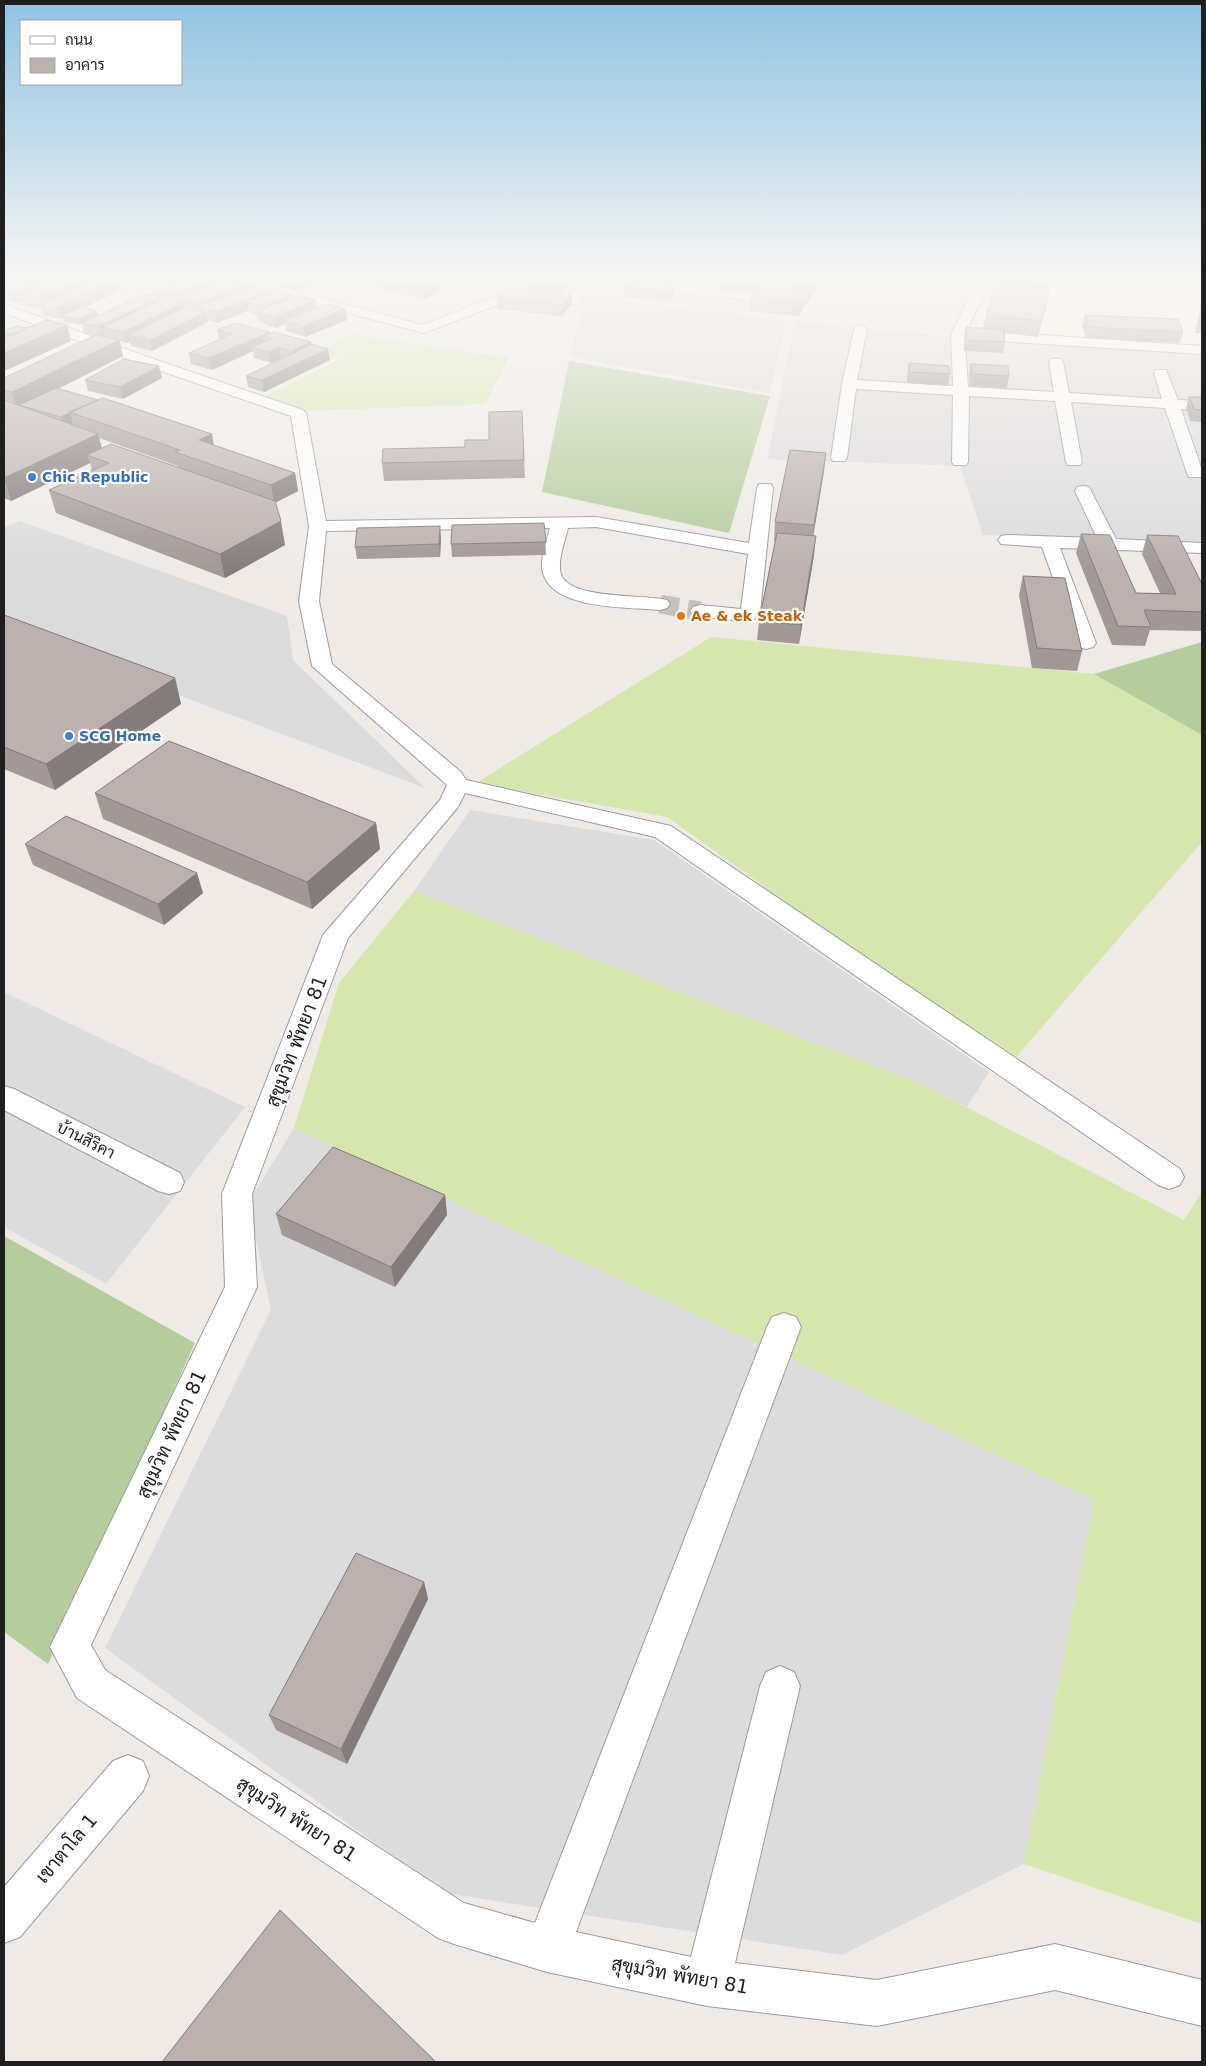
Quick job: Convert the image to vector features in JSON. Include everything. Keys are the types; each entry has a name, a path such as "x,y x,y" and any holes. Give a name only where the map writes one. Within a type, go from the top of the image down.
{"street":[{"path":"186,379 298,413 318,526 309,600 322,666 453,777 458,786 663,831 1169,1177"},
{"path":"839,458 850,379"},
{"path":"960,379 960,462"},
{"path":"1060,379 1074,462"},
{"path":"1163,379 1195,473"},
{"path":"849,384 1064,399 1202,406"},
{"path":"700,611 739,616 747,615 750,612 765,488"},
{"path":"1083,491 1109,544"},
{"path":"560,522 551,565 552,574 560,587 578,596 660,604"},
{"path":"318,526 596,522 758,550"},
{"path":"1007,540 1202,548"},
{"path":"1049,542 1086,643"},
{"name":"สุขุมวิท พัทยา 81","path":"458,786 450,802 336,935 237,1194 241,1287 70,1647 91,1684 454,1922 547,1949 707,1983 877,2003 1055,1967 1202,2003"},
{"name":"บ้านสิริคา","path":"4,1097 169,1182"},
{"path":"547,1949 784,1327"},
{"path":"707,1983 780,1686"},
{"name":"เขาตาโล 1","path":"4,1921 128,1776"}],"shaded area":[{"path":"695,379 773,379 770,393"},
{"path":"783,379 1202,379 1202,543 983,535 960,466 767,459"},
{"path":"19,521 287,616 293,660 425,788 4,629 4,528"},
{"path":"470,810 654,840 989,1072 967,1107 918,1082 414,891"},
{"path":"4,992 245,1107 106,1284 4,1227"},
{"path":"294,1128 1094,1500 1024,1864 842,1955 444,1893 105,1648 271,1310 248,1203"}],"green space":[{"path":"299,379 498,379 486,404 304,411 261,398"},
{"path":"565,379 675,379 770,396 729,533 542,492"},
{"path":"711,637 1094,674 1202,735 1202,842 1011,1063 667,817 476,783"},
{"path":"1202,642 1202,735 1094,674"},
{"path":"414,891 918,1082 1184,1220 1202,1192 1202,1924 1024,1864 1094,1500 294,1128 339,983"},
{"path":"4,1236 195,1343 48,1664 4,1632"}],"building":[{"path":"4,379 38,379 12,392 4,390"},
{"path":"86,379 134,379 120,387"},
{"path":"56,388 98,400 61,417 19,405"},
{"path":"1189,397 1202,397 1202,410 1194,409"},
{"path":"103,398 212,434 199,440 295,473 271,485 175,452 180,450 69,412"},
{"path":"4,400 98,434 4,478"},
{"path":"522,411 524,460 382,463 383,449 465,447 465,440 489,440 489,412"},
{"path":"111,444 275,501 281,521 220,554 49,490 109,463 87,455"},
{"path":"790,450 826,453 814,525 775,522"},
{"path":"544,523 546,542 451,544 452,525"},
{"path":"440,526 439,544 355,547 357,528"},
{"path":"777,533 816,536 801,625 759,621"},
{"path":"1081,534 1110,535 1136,593 1176,594 1147,535 1178,536 1202,584 1202,612 1144,610 1151,627 1118,626"},
{"path":"1023,576 1065,578 1082,651 1037,648"},
{"name":"SCG Home","path":"4,615 175,678 46,764 4,747"},
{"path":"169,741 376,823 307,882 95,793"},
{"path":"66,816 197,873 158,904 25,844"},
{"path":"333,1147 445,1195 391,1267 276,1214"},
{"path":"356,1553 424,1582 341,1749 269,1715"},
{"path":"280,1910 436,2062 162,2062"}],"tunnel":[{"path":"660,604 700,611"}],"place":[{"name":"Chic Republic","path":"32,477"},
{"name":"Ae & ek Steak","path":"681,616"},
{"name":"SCG Home","path":"69,736"}]}
